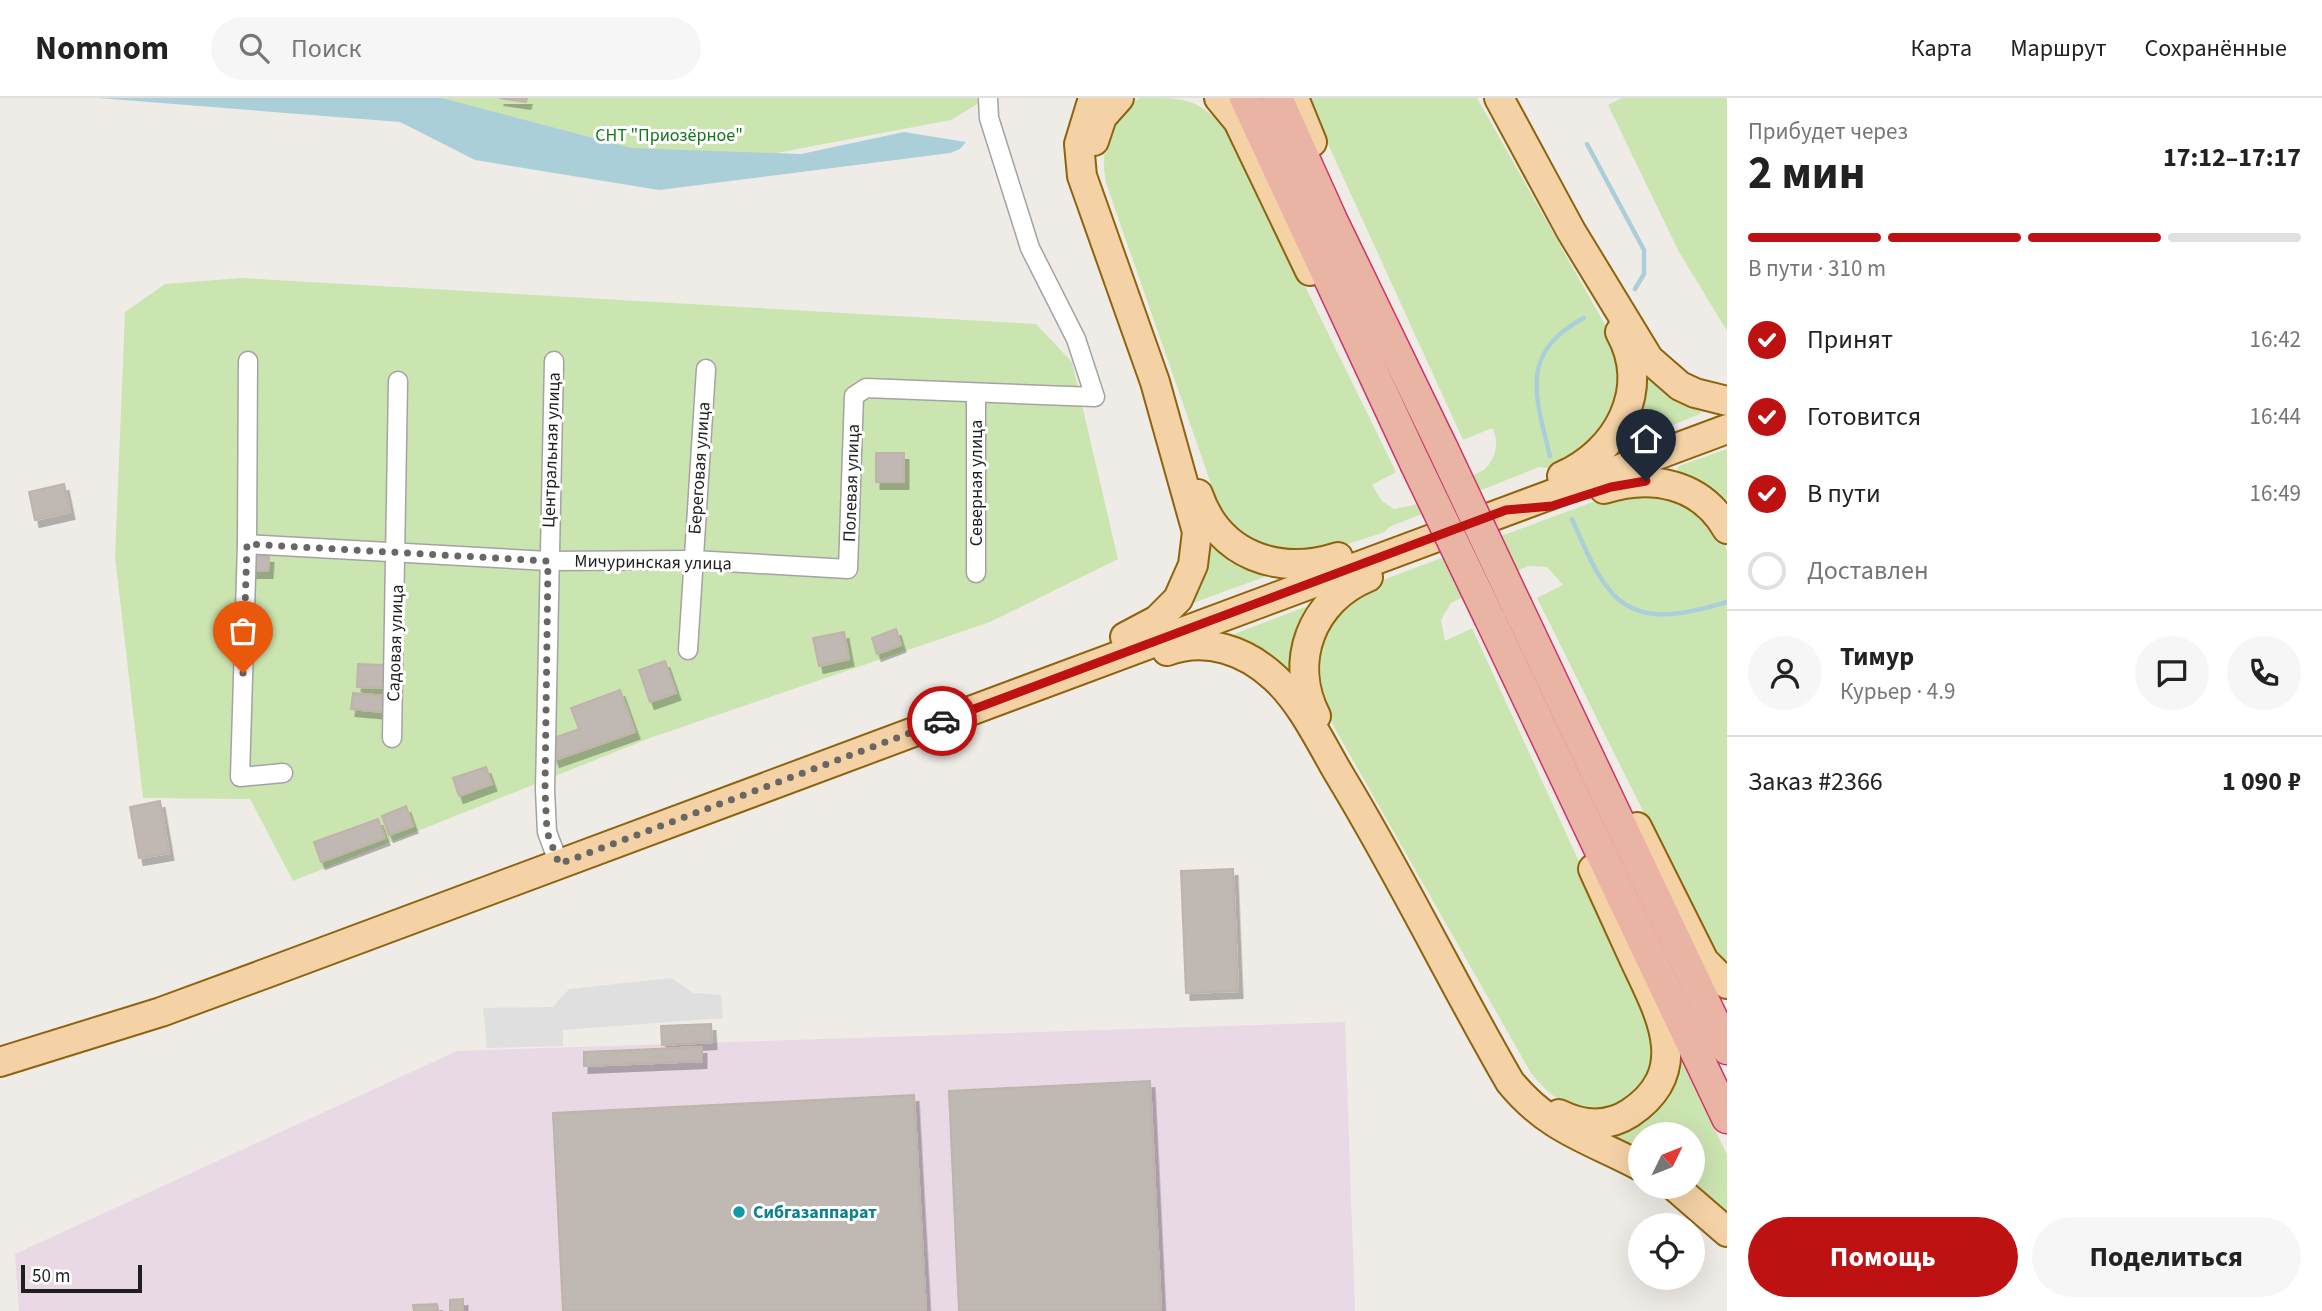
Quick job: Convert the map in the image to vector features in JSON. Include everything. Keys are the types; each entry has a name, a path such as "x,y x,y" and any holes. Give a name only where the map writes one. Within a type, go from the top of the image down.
{"highway":[{"path":"1245,98 1415,463 1727,1118"},
{"path":"1277,98 1332,220 1727,1048"}],"main road":[{"path":"702,811 782,765 1138,632 1169,609 1189,579 1197,532 1155,382 1080,166 1081,130 1093,98"},
{"path":"1119,98 1097,129 1091,165 1130,306"},
{"path":"1219,98 1238,121 1351,358 1397,424"},
{"path":"1294,98 1402,337 1425,412"},
{"path":"1490,98 1524,146"},
{"path":"1499,98 1571,231 1640,347 1657,368 1695,393 1727,401"},
{"path":"1506,510 1542,484 1580,468 1602,450 1623,419 1632,393 1628,348 1571,231"},
{"path":"1155,382 1205,510 1228,539 1250,555 1275,564 1303,566 1375,544 1429,539"},
{"path":"0,1062 161,1012 1727,429"},
{"path":"1506,510 1552,506 1611,487 1646,481 1680,487 1696,494 1713,509 1727,529"},
{"path":"1368,822 1308,697 1303,674 1305,649 1315,621 1332,598 1355,582 1386,569 1429,539"},
{"path":"702,811 799,788 1166,652 1202,644 1245,657 1286,689 1368,822 1510,1082 1529,1104 1569,1133 1628,1160"},
{"path":"1536,646 1581,714 1704,961 1727,984"},
{"path":"1432,937 1459,975 1516,1073 1535,1097 1555,1112 1578,1122 1604,1124 1633,1110 1653,1092 1666,1059 1663,1020 1532,739 1509,659"},
{"path":"1689,1199 1727,1231"}],"street":[{"path":"975,393 1095,397 1076,339 1030,248 989,118 988,98"},
{"path":"248,361 247,544 240,777 283,773"},
{"name":"Центральная улица","path":"554,361 548,561 547,832 559,864"},
{"name":"Береговая улица","path":"688,650 706,369"},
{"name":"Садовая улица","path":"392,738 398,381"},
{"name":"Полевая улица","path":"848,569 854,396 866,388 975,393"},
{"name":"Северная улица","path":"975,393 976,573"},
{"name":"Мичуринская улица","path":"247,544 548,561 693,560 848,569"}],"shaded area":[{"path":"672,978 693,993 721,995 723,1018 563,1030 563,1046 487,1048 483,1008 553,1007 569,989"},
{"path":"1345,1022 1355,1311 19,1311 15,1254 457,1051"}],"green space":[{"name":"СНТ \"Приозёрное\"","path":"338,98 987,98 951,120 670,173"},
{"path":"1140,98 1170,98 1190,102 1207,111 1228,129 1396,472 1372,485 1382,501 1394,509 1414,505 1484,470 1494,456 1496,439 1492,428 1463,440 1307,98 1477,98 1608,330 1616,366 1616,383 1609,413 1601,428 1574,455 1558,465 1539,467 1389,527 1385,532 1317,554 1266,547 1234,525 1217,501 1106,183 1104,158 1108,134 1120,114"},
{"path":"1622,98 1727,98 1727,331 1679,252 1608,105"},
{"path":"241,278 1036,324 1072,362 1118,559 990,622 650,738 293,881 250,799 143,798 115,557 125,312 165,284"},
{"path":"1649,376 1702,413 1628,444 1642,407 1646,377"},
{"path":"1727,449 1727,509 1677,470 1679,466"},
{"path":"1617,493 1680,497 1722,536 1727,551 1727,968 1708,942 1537,598 1563,585 1547,567 1528,566 1451,603 1441,620 1445,641 1472,628 1652,1021 1653,1059 1644,1079 1633,1092 1615,1103 1588,1109 1576,1107 1552,1095 1531,1073 1334,727 1320,693 1317,659 1330,616 1369,585"},
{"path":"1209,537 1270,575 1193,603 1208,565"},
{"path":"1305,607 1308,610 1291,673 1267,656 1229,636"},
{"path":"1677,1058 1682,1061 1727,1155 1727,1214 1705,1196 1705,1122 1628,1122 1628,1145 1614,1139"}],"water":[{"path":"98,98 442,98 631,148 801,154 904,132 966,142 960,149 950,153 659,190 475,160 400,122"}],"building":[{"path":"499,98 527,98 526,102"},
{"path":"876,453 904,453 904,482 876,482"},
{"path":"64,484 70,512 35,520 29,492"},
{"path":"250,555 269,556 268,571 249,571"},
{"path":"896,629 901,645 877,654 872,638"},
{"path":"844,632 849,659 819,666 813,638"},
{"path":"665,661 676,693 650,702 639,670"},
{"path":"358,664 385,665 384,688 357,687"},
{"path":"620,690 635,732 555,760 548,740 579,729 571,708"},
{"path":"353,693 384,696 383,712 351,709"},
{"path":"486,767 492,784 459,796 453,778"},
{"path":"160,801 169,853 139,858 130,807"},
{"path":"406,806 413,826 389,835 382,816"},
{"path":"378,819 385,838 321,862 314,842"},
{"path":"1233,869 1238,991 1186,993 1181,871"},
{"path":"711,1024 712,1042 662,1045 661,1026"},
{"path":"702,1047 702,1061 584,1066 584,1052"},
{"path":"1150,1081 1161,1311 959,1311 949,1091"},
{"name":"Сибгазаппарат","path":"914,1095 926,1311 563,1311 553,1113"},
{"path":"463,1299 463,1311 450,1311 450,1300"},
{"path":"437,1304 438,1311 414,1311 413,1305"}],"waterway":[{"path":"1587,144 1644,250 1644,274 1635,289"},
{"path":"1550,456 1540,413 1537,377 1549,345 1563,331 1584,318"},
{"path":"1572,519 1598,573 1611,592 1626,605 1644,612 1666,614 1693,611 1727,602"}],"way so far":[{"path":"243,673 247,544 548,561 545,790 547,832 559,864 942,721"}],"place":[{"name":"Сибгазаппарат","path":"739,1212"}],"route":[{"path":"942,721 1506,510 1552,506 1611,487 1646,481"}]}
